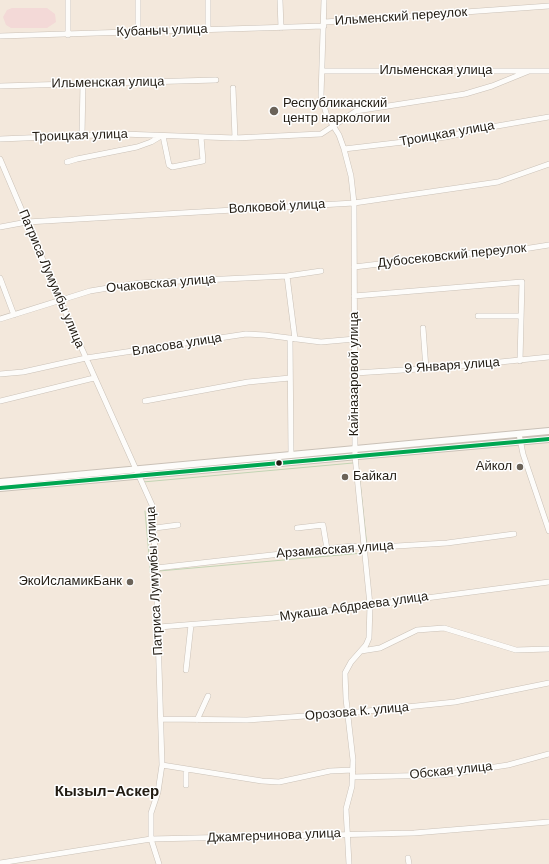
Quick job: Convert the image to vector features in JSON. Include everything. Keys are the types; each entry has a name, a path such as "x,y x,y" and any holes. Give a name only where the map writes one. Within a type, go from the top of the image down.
{"main road":[{"path":"241,463 291,455 355,453 549,431"},
{"path":"0,482 549,438"},
{"path":"0,488 136,472"}],"street":[{"path":"68,0 68,35"},
{"path":"138,0 138,32"},
{"path":"208,0 208,30"},
{"path":"280,0 281,28"},
{"name":"Кайназаровой улица","path":"324,0 325,24 321,96 322,106 344,149 351,176 354,203 355,453 363,548 370,605 369,638 366,645 351,662 345,673 353,770 346,809 346,834 349,864"},
{"name":"Ильменский переулок","path":"325,24 549,6"},
{"name":"Кубаныч улица","path":"0,36 281,28 325,24"},
{"name":"Троицкая улица","path":"0,139 82,135 235,138 321,134 356,111 465,94 492,86 529,71"},
{"name":"Ильменская улица","path":"322,72 549,71"},
{"name":"Ильменская улица","path":"0,86 216,80"},
{"path":"82,135 83,83"},
{"path":"233,88 235,138"},
{"name":"Троицкая улица","path":"344,149 446,137 480,129 549,117"},
{"path":"162,136 169,165 172,167 203,162 201,138"},
{"name":"Троицкая улица","path":"67,162 137,147 162,136"},
{"name":"Патриса Лумумбы улица","path":"0,159 94,378 152,505 155,528 162,719 162,765 158,792 151,813 151,839 159,864"},
{"name":"Волковой улица","path":"0,227 27,222 354,203 498,182 549,164"},
{"name":"Дубосековский переулок","path":"354,267 472,253 511,251 549,245"},
{"name":"Очаковская улица","path":"0,319 90,290 140,283 287,276 321,271"},
{"path":"287,276 292,338 290,378 291,455"},
{"path":"0,278 14,314"},
{"path":"354,296 522,282 520,361"},
{"path":"478,316 521,316"},
{"path":"424,328 426,368"},
{"name":"Власова улица","path":"0,374 23,372 86,358 246,334 321,342 354,339"},
{"name":"9 Января улица","path":"355,373 520,361 549,357"},
{"path":"0,401 94,378"},
{"path":"145,401 248,382 290,378"},
{"path":"519,434 549,531"},
{"path":"297,528 323,524 327,549"},
{"path":"155,528 178,525"},
{"name":"Арзамасская улица","path":"156,568 352,546 363,548 447,543 514,534"},
{"name":"Мукаша Абдраева улица","path":"158,627 273,618 549,582"},
{"path":"186,670 191,625"},
{"path":"361,651 380,648 417,630 444,628 516,650 549,648"},
{"name":"Орозова К. улица","path":"162,719 247,720 348,713 455,702 549,683"},
{"path":"196,720 208,696"},
{"name":"Обская улица","path":"352,778 442,775 508,765 549,754"},
{"path":"162,765 274,782 330,771 353,770"},
{"path":"186,769 186,785"},
{"name":"Джамгерчинова улица","path":"0,863 151,839 414,832 549,822"},
{"path":"408,858 409,864"}],"shaded area":[{"path":"12,8 47,8 55,14 56,22 47,28 11,28 6,25 3,17 7,10"}],"waterway":[{"path":"143,482 353,463"},
{"path":"358,463 367,546"},
{"path":"145,511 149,555"},
{"path":"159,571 363,553"},
{"path":"150,563 150,572 154,571"}],"transit line":[{"path":"0,488 549,439"}],"place":[{"name":"Республиканский центр наркологии","path":"274,111"},
{"name":"Айкол","path":"520,467"},
{"name":"Байкал","path":"345,477"},
{"name":"ЭкоИсламикБанк","path":"130,582"}],"district":[{"name":"Кызыл-Аскер","path":"107,792"}]}
